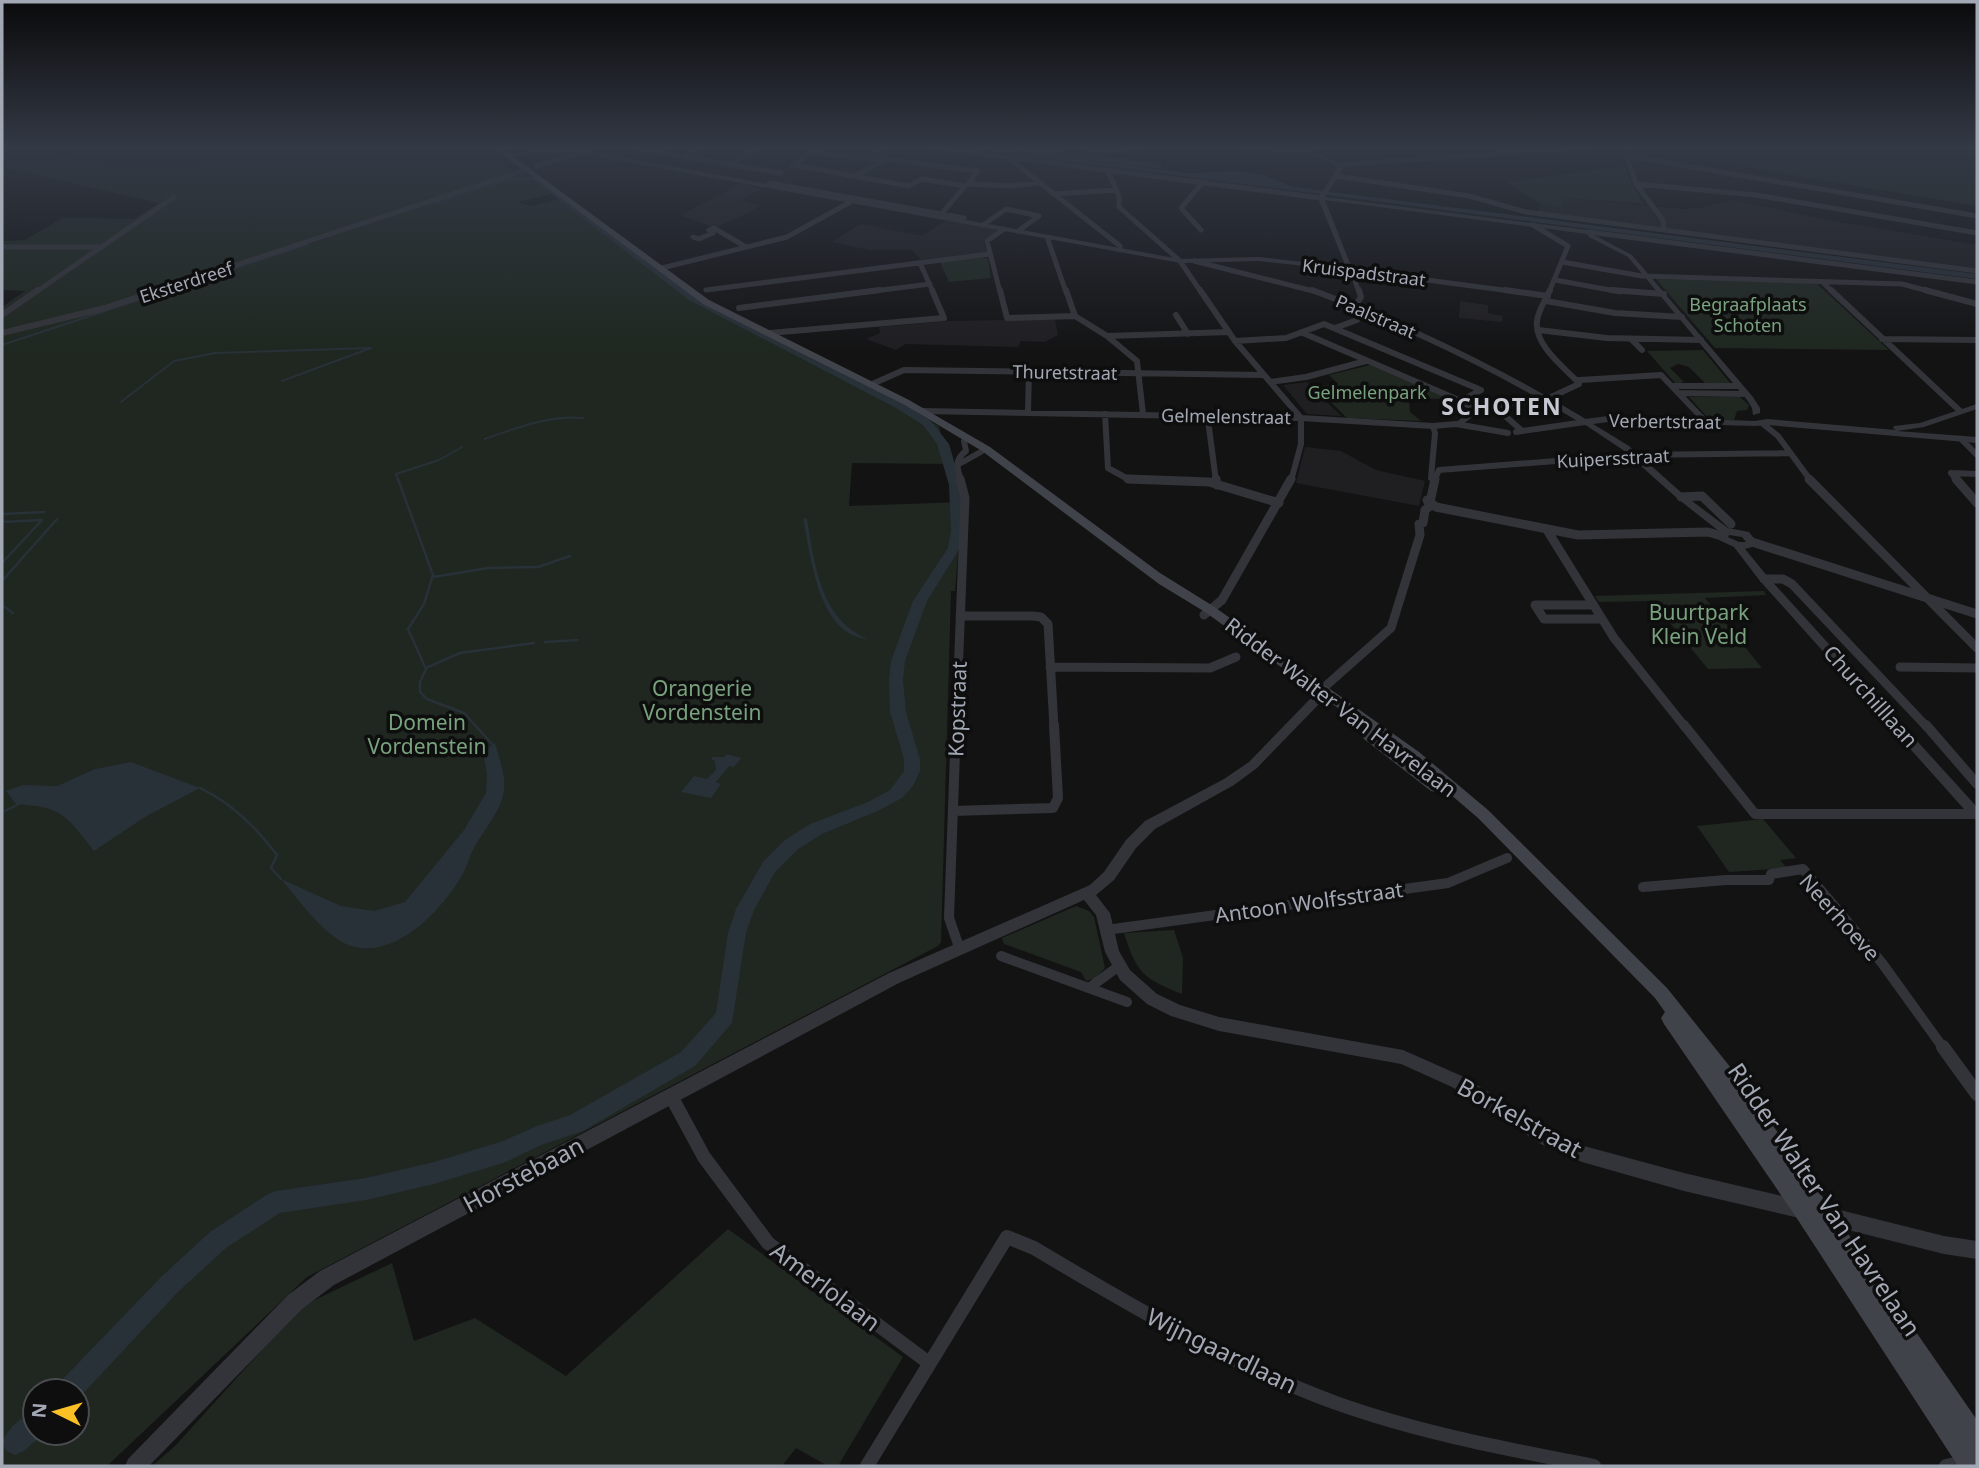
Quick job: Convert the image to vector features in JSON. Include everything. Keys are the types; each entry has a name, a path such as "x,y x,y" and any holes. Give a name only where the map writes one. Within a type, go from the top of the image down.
{"main road":[{"path":"594,216 706,302 934,419"},
{"name":"Ridder Walter Van Havrelaan","path":"934,419 975,449"},
{"name":"Ridder Walter Van Havrelaan","path":"934,419 975,449 1048,495 1318,696 1574,904 1661,993 1700,1040 1813,1212 1970,1464"},
{"name":"Ridder Walter Van Havrelaan","path":"1813,1212 1977,1440"}],"street":[{"path":"2,315 147,216"},
{"name":"Eksterdreef","path":"2,333 104,308 385,216"},
{"path":"662,268 788,237 826,216"},
{"path":"940,216 1181,261"},
{"path":"983,225 997,216"},
{"path":"1018,231 1039,216 1037,216"},
{"path":"1080,216 1119,246 1120,250"},
{"path":"1128,216 1181,261 1228,332 1301,418 1299,422 1302,436 1290,483 1222,600 1206,612"},
{"path":"1188,216 1201,230"},
{"path":"1331,216 1361,297 1355,306"},
{"path":"1471,216 1977,282"},
{"path":"1552,216 1977,271"},
{"path":"1660,216 1664,230"},
{"path":"1877,216 1977,233"},
{"path":"1533,225 1568,246 1536,321 1548,351 1576,380 1661,375 1706,422"},
{"path":"1003,229 987,241 1007,317 1075,316 1107,336 1137,361 1143,414"},
{"path":"693,237 699,239 715,232 746,247"},
{"path":"1589,232 1591,236 1626,253 1648,276 1745,394 1756,408 1756,413 1764,416 1765,423 1811,481 1977,648"},
{"path":"1050,238 1048,240 1075,316"},
{"path":"2,247 100,247"},
{"path":"706,290 989,254"},
{"name":"Kruispadstraat","path":"1181,261 1259,259 1547,298 1615,313 1682,317"},
{"name":"Paalstraat","path":"1194,261 1311,290 1355,306 1549,398"},
{"path":"1562,262 1648,276 1902,284 1977,304"},
{"path":"769,333 944,318 920,263"},
{"path":"1895,272 1902,284"},
{"path":"1555,280 1620,292 1664,294"},
{"path":"1822,282 1960,411"},
{"path":"739,308 930,284"},
{"path":"1176,315 1188,334"},
{"path":"1235,341 1286,338 1357,320"},
{"path":"1333,328 1481,390 1461,401"},
{"path":"1538,330 1631,339 1700,340"},
{"path":"1107,336 1228,332"},
{"path":"1307,334 1471,407 1480,407"},
{"path":"1631,339 1642,349"},
{"path":"1882,339 1977,340"},
{"path":"1270,382 1316,375 1366,361"},
{"name":"Thuretstraat","path":"870,384 904,370 1264,375"},
{"path":"1028,411 1029,371"},
{"path":"1515,432 1492,407 1549,398 1579,384 1580,380"},
{"path":"1672,386 1738,386"},
{"path":"1679,393 1745,394"},
{"path":"1549,398 1633,455 1681,497 1726,530 1737,545 1749,545 1752,542"},
{"name":"Verbertstraat","path":"1869,430 1922,425 1977,406"},
{"path":"1456,424 1468,418 1471,407"},
{"path":"934,419 943,410"},
{"name":"Gelmelenstraat","path":"922,411 1301,418 1433,426 1456,424 1515,432 1584,422"},
{"name":"Verbertstraat","path":"1746,421 1741,417 1742,414 1756,413"},
{"path":"1105,414 1108,468 1128,479 1209,482 1279,503"},
{"path":"1210,418 1208,420 1217,485"},
{"name":"Verbertstraat","path":"1584,422 1620,419 1746,421 1977,440"},
{"path":"1433,426 1434,469 1430,502 1436,507 1578,535 1726,530 1745,534 1752,542 1977,614"},
{"path":"1902,428 1915,436"},
{"path":"1961,439 1977,456"},
{"path":"959,470 965,458 975,449"},
{"name":"Kopstraat","path":"959,947 949,918 965,498 957,460 975,449"},
{"name":"Kuipersstraat","path":"1434,469 1633,455 1790,453"},
{"path":"1318,696 1391,628 1420,535 1426,525 1423,523 1425,510 1430,506 1427,500 1434,469"},
{"path":"1977,474 1951,473 1977,503"},
{"path":"1547,530 1600,619 1639,672 1755,814 1977,815"},
{"name":"Churchilllaan","path":"1737,545 1764,579 1977,815"},
{"name":"Churchilllaan","path":"1764,579 1783,579 1792,584 1901,697 1977,784"},
{"path":"1593,606 1535,605 1544,619 1600,619"},
{"path":"953,811 1047,810 1056,803 1048,624 1041,617 960,616"},
{"path":"1050,667 1210,668 1236,657"},
{"path":"1900,667 1977,668"},
{"name":"Horstebaan","path":"135,1466 295,1302 327,1278 883,984 959,947 1087,893 1108,876 1131,844 1150,825 1245,771 1318,696"},
{"name":"Antoon Wolfsstraat","path":"1106,930 1448,883 1511,853"},
{"name":"Neerhoeve","path":"1643,887 1714,880 1769,880 1771,874 1803,869 1882,964 1977,1094"},
{"name":"Borkelstraat","path":"1087,893 1103,913 1111,952 1119,966 1149,997 1187,1015 1219,1024 1403,1057 1458,1082 1547,1138 1582,1154 1684,1182 1944,1245 1977,1250"},
{"path":"1001,956 1127,1002"},
{"path":"1089,988 1119,966"},
{"name":"Amerlolaan","path":"671,1096 704,1157 768,1243 929,1363"},
{"name":"Wijngaardlaan","path":"929,1363 999,1247 1007,1237 1015,1238 1149,1317 1302,1390 1417,1428 1594,1466"},
{"path":"867,1466 929,1363"},
{"path":"1946,1466 1970,1464"}],"shaded area":[{"path":"681,216 742,216 715,228"},
{"path":"1486,216 1516,216 1977,274 1977,279"},
{"path":"1563,216 1806,216 1977,245 1977,271"},
{"path":"946,220 1000,229 983,241 987,252 921,260 912,250 870,250 832,242 860,224 922,236"},
{"path":"1460,301 1488,305 1488,313 1503,316 1502,322 1459,318"},
{"path":"1055,319 1058,335 1045,342 1021,341 1018,347 906,344 896,350 866,339 880,333 879,327 949,321"},
{"path":"1307,382 1342,416 1307,414 1283,385"},
{"path":"1305,447 1341,451 1376,470 1425,481 1419,506 1296,483"},
{"path":"803,518 807,519 817,572 830,604 839,618 852,630 868,639 851,634 838,624 828,609 814,572"},
{"path":"495,743 504,779 504,791 499,806 453,890 430,916 402,938 371,948 345,943 314,919 281,879 341,906 374,911 405,902 464,830 486,793 487,774 483,751"},
{"path":"727,754 741,758 734,767 729,766 716,782 721,784 711,798 681,792 694,776 707,779 716,770 715,761 711,759 713,757 724,757"},
{"path":"131,762 200,788 145,817 94,851 62,815 44,808 16,804 6,791 23,785 57,786 95,769"}],"green space":[{"name":"Domein Vordenstein","path":"2,216 134,219 139,216 381,216 296,244 298,248 393,216 584,216 693,297 939,426 948,464 852,463 849,506 962,502 955,591 951,591 941,942 938,946 307,1277 107,1466 2,1466 2,307 25,291 2,290 2,241 25,240 62,218"},
{"path":"982,257 988,259 991,278 949,282 940,262"},
{"name":"Begraafplaats Schoten","path":"1656,279 1816,283 1889,350 1715,348"},
{"path":"1703,350 1731,384 1706,384 1689,367 1678,364 1670,368 1684,382 1676,384 1647,351"},
{"name":"Gelmelenpark","path":"1370,365 1446,397 1409,401 1410,412 1421,421 1347,418 1315,386 1338,384 1329,375"},
{"path":"1689,397 1740,397 1749,405 1747,410 1737,411 1734,420 1710,420"},
{"name":"Buurtpark Klein Veld","path":"1764,591 1766,595 1705,598 1762,668 1708,669 1652,601 1599,602 1595,596"},
{"path":"1763,819 1796,858 1780,860 1787,868 1729,872 1697,826"},
{"path":"1076,906 1089,911 1094,917 1105,968 1096,978 1086,981 1081,972 1004,944 1002,938"},
{"path":"1174,930 1183,958 1182,994 1143,973 1133,958 1124,933"},
{"path":"728,1229 903,1357 838,1466 828,1466 796,1448 782,1466 152,1466 175,1446 302,1306 392,1263 414,1341 475,1318 566,1376"}],"waterway":[{"path":"82,1377 170,1284 218,1240 276,1202 366,1189 434,1173 506,1151 537,1136 575,1124 688,1059 725,1017 737,933 745,909 769,867 791,845 816,829 874,806 896,794 907,782 912,771 912,759 898,712 896,680 898,661 920,601 954,548 957,531 955,485 943,444 927,423 900,406 692,298 584,216"},
{"path":"2,345 308,244"},
{"path":"121,402 174,361 215,353 371,348 282,381"},
{"path":"485,439 546,420 583,418"},
{"path":"398,481 396,474 439,460 462,447"},
{"path":"398,479 433,575 424,604 408,629 426,669 420,682 420,692 427,699 464,713 492,744"},
{"path":"2,514 44,512"},
{"path":"2,581 57,519"},
{"path":"2,522 42,520 2,563"},
{"path":"433,577 488,568 538,567 570,556"},
{"path":"2,605 13,613"},
{"path":"545,642 578,640"},
{"path":"426,668 460,653 534,643"},
{"path":"200,788 233,808 261,835 277,855 271,868 281,879"},
{"path":"5,811 19,804"},
{"path":"15,1442 21,1437"}],"tunnel":[{"path":"1480,407 1489,407"}],"district":[{"name":"SCHOTEN","path":"1502,406"}],"park label":[{"name":"Orangerie Vordenstein","path":"702,700"}]}
